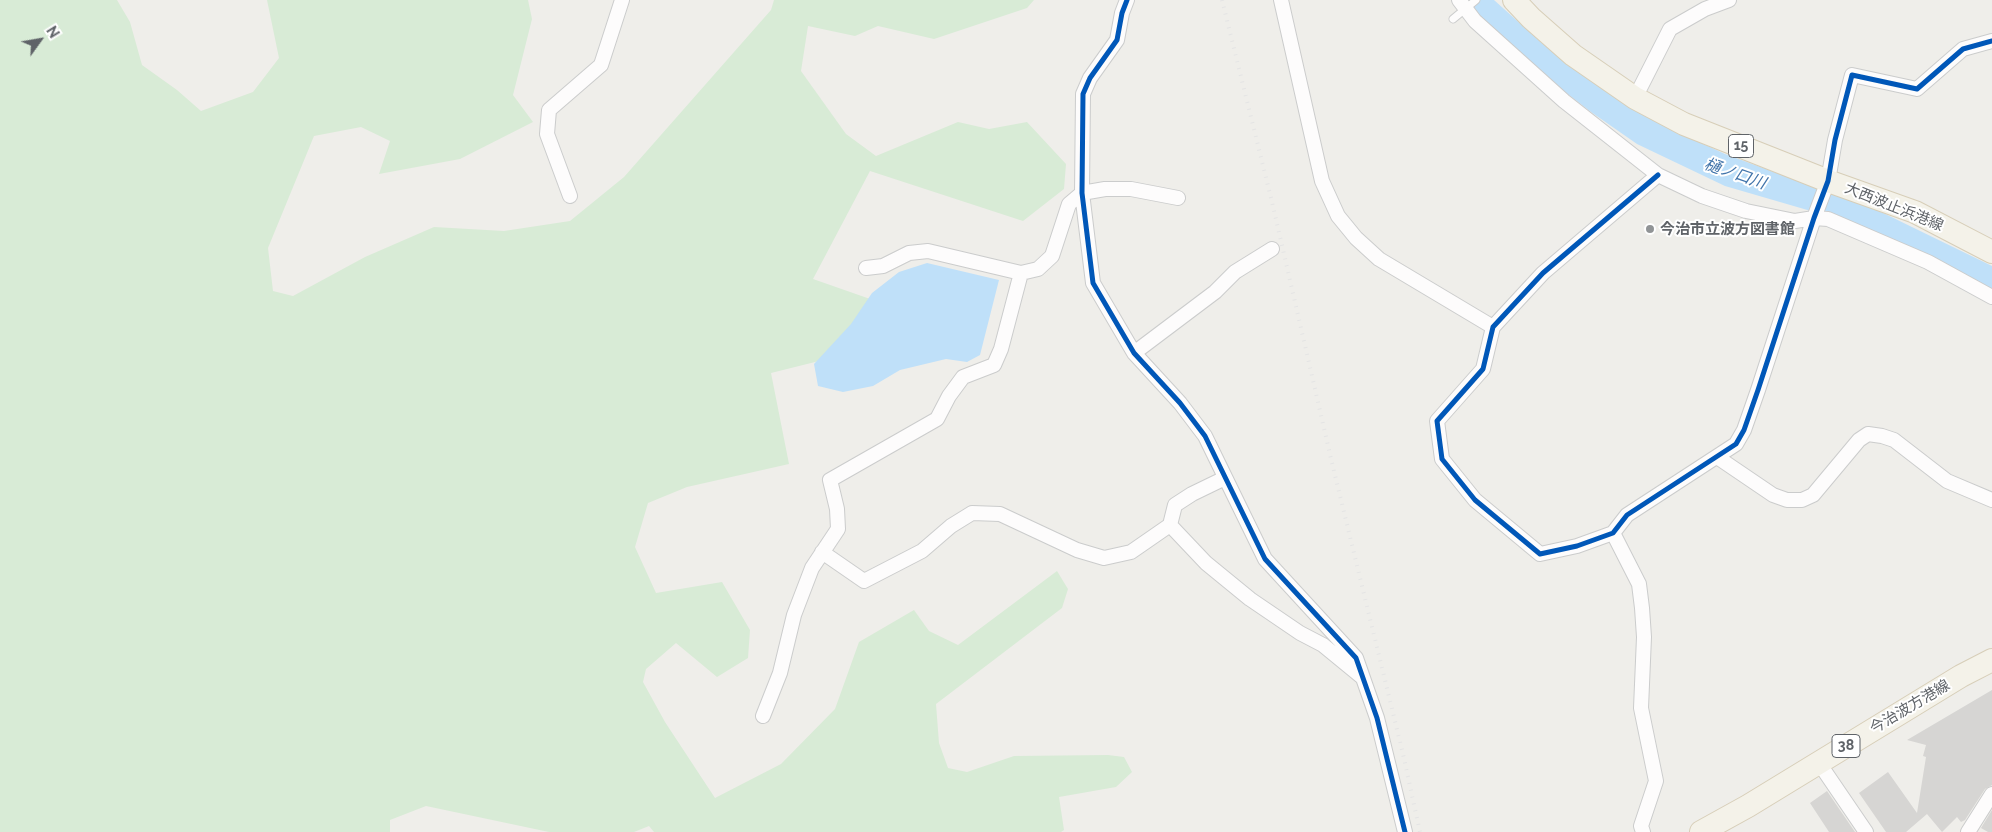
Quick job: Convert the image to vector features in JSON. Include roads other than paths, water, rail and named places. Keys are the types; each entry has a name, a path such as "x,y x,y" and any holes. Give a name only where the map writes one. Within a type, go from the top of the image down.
{"main road":[{"name":"大西波止浜港線","path":"1514,0 1573,55 1635,98 1684,124 1827,185 1915,212 1992,252"},
{"name":"今治波方港線","path":"1701,832 1819,763 1961,676 1992,660"}],"street":[{"path":"570,196 547,134 549,110 601,65 622,0"},
{"path":"1127,0 1122,13 1117,40 1090,78 1083,94 1082,193 1093,283 1134,353 1180,402 1200,430 1265,559 1356,658 1377,718 1405,832"},
{"path":"1281,0 1322,181 1338,216 1356,238 1379,259 1493,327"},
{"path":"1635,98 1670,29 1705,4 1729,0"},
{"path":"1468,3 1475,21 1564,101 1658,175 1702,196 1746,212 1795,221 1815,216 1828,219 1928,262 1992,297"},
{"path":"1658,175 1543,273 1493,327 1483,369 1437,421 1442,458 1475,500 1540,554 1577,546 1613,533 1627,515 1736,444 1744,430 1827,185 1835,140 1852,75 1918,89 1963,49 1992,41"},
{"path":"866,268 883,266 909,253 928,250 1021,273 1038,269 1052,256 1069,204 1082,193 1105,189 1131,189 1178,198"},
{"path":"1134,353 1215,292 1235,272 1272,249"},
{"path":"763,716 780,673 794,615 812,568 838,529 837,509 830,480 937,419 949,396 963,377 994,365 1001,349 1021,273"},
{"path":"1717,457 1774,495 1787,500 1802,500 1812,495 1859,440 1868,434 1882,436 1894,440 1947,481 1992,500"},
{"path":"822,552 864,581 922,550 951,526 972,513 1000,514 1076,550 1104,558 1132,552 1170,526 1175,505 1192,494 1225,478"},
{"path":"1170,526 1206,563 1250,599 1300,633 1323,645 1363,678"},
{"path":"1613,533 1639,584 1642,608 1644,637 1640,708 1656,781 1641,826 1643,832"},
{"path":"1819,763 1866,832"},
{"path":"1968,832 1992,794"}],"lane":[{"path":"1453,19 1468,3"}],"water":[{"name":"樋ノ口川","path":"1466,0 1494,0 1543,44 1593,81 1675,131 1725,154 1875,209 1992,266 1992,289 1918,251 1828,216 1725,186 1637,144 1591,112 1521,58"},
{"path":"927,263 999,280 980,355 967,362 946,359 900,370 873,386 843,392 818,386 814,364 851,324 872,293 899,272"}],"railway":[{"path":"1222,0 1272,202 1420,832"}],"place":[{"name":"今治市立波方図書館","path":"1650,229"}]}
